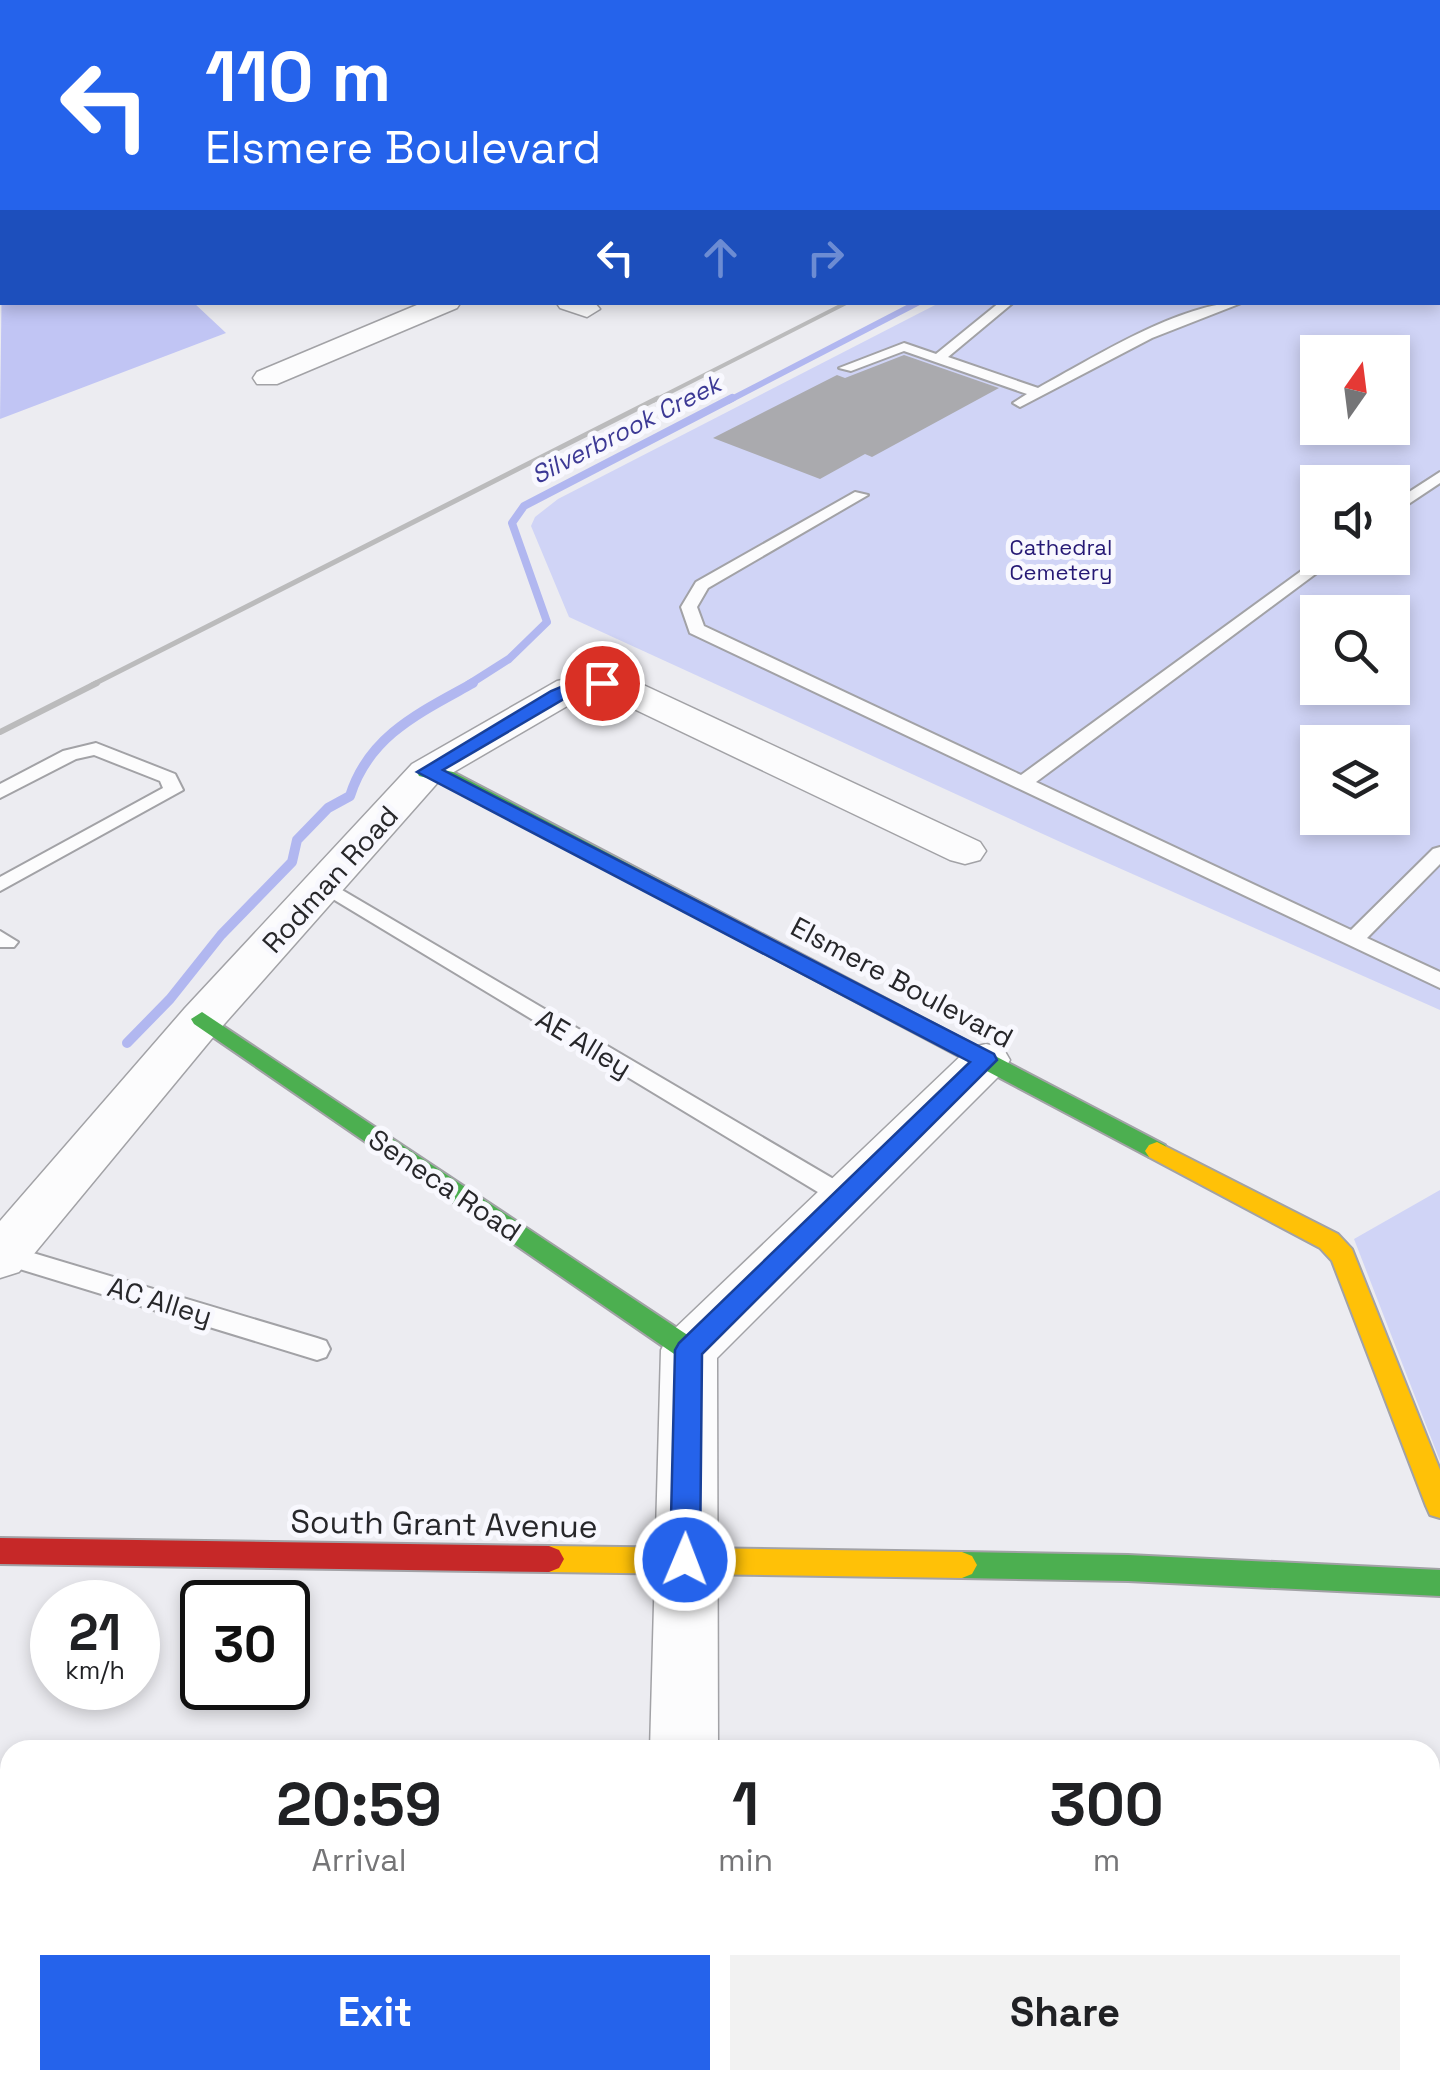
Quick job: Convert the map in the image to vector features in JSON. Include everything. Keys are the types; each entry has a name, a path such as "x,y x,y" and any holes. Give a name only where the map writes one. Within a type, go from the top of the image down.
{"street":[{"path":"267,378 441,305"},
{"name":"Rodman Road","path":"1,1255 202,1019 426,772 579,686 602,683 624,690 965,850"},
{"name":"Elsmere Boulevard","path":"426,772 446,776 1329,1241 1344,1256 1431,1458"},
{"name":"Seneca Road","path":"202,1019 689,1350"},
{"path":"684,1740 689,1350 986,1060"},
{"path":"1431,1458 1440,1506"},
{"name":"South Grant Avenue","path":"0,1551 1128,1568 1440,1583"}],"lane":[{"path":"940,358 1004,305"},
{"path":"1020,404 1146,335 1230,305"},
{"path":"846,368 898,347 1039,393"},
{"path":"1410,498 1440,476"},
{"path":"860,496 702,585 689,607 696,629 1440,981"},
{"path":"1024,782 1306,575"},
{"path":"0,792 70,755 96,749 168,778 173,790 0,885"},
{"path":"1353,940 1440,853"},
{"name":"AE Alley","path":"325,886 845,1197"},
{"name":"AC Alley","path":"1,1255 317,1349"}],"green space":[{"name":"Cathedral Cemetery","path":"935,305 1440,305 1440,1010 1067,845 569,617 531,526 535,517 558,499"},
{"path":"1440,1190 1440,1461 1354,1239"}],"shaded area":[{"path":"1,305 196,305 226,333 0,419"}],"building":[{"path":"904,355 999,388 872,457 865,454 820,479 713,438 837,375 845,378"}],"waterway":[{"name":"Silverbrook Creek","path":"728,401 913,305"},
{"name":"Silverbrook Creek","path":"468,685 509,659 547,622 512,523 524,506 732,398"},
{"name":"Silverbrook Creek","path":"127,1043 170,999 221,935 292,862 297,840 328,808 350,796 370,757 384,741 416,715 473,683"}],"railway":[{"path":"653,401 842,305"},
{"path":"92,685 658,398"},
{"path":"0,732 97,683"}],"traffic: fast":[{"path":"426,772 446,776 1157,1151"},
{"path":"202,1019 689,1350"},
{"path":"962,1565 1128,1568 1440,1583"}],"traffic: slow":[{"path":"1157,1151 1329,1241 1343,1256 1440,1506"},
{"path":"549,1559 962,1565"}],"traffic: jam":[{"path":"0,1551 549,1559"}],"route":[{"path":"602,683 579,686 558,695 426,772 446,776 986,1060 689,1350 685,1560"}]}
